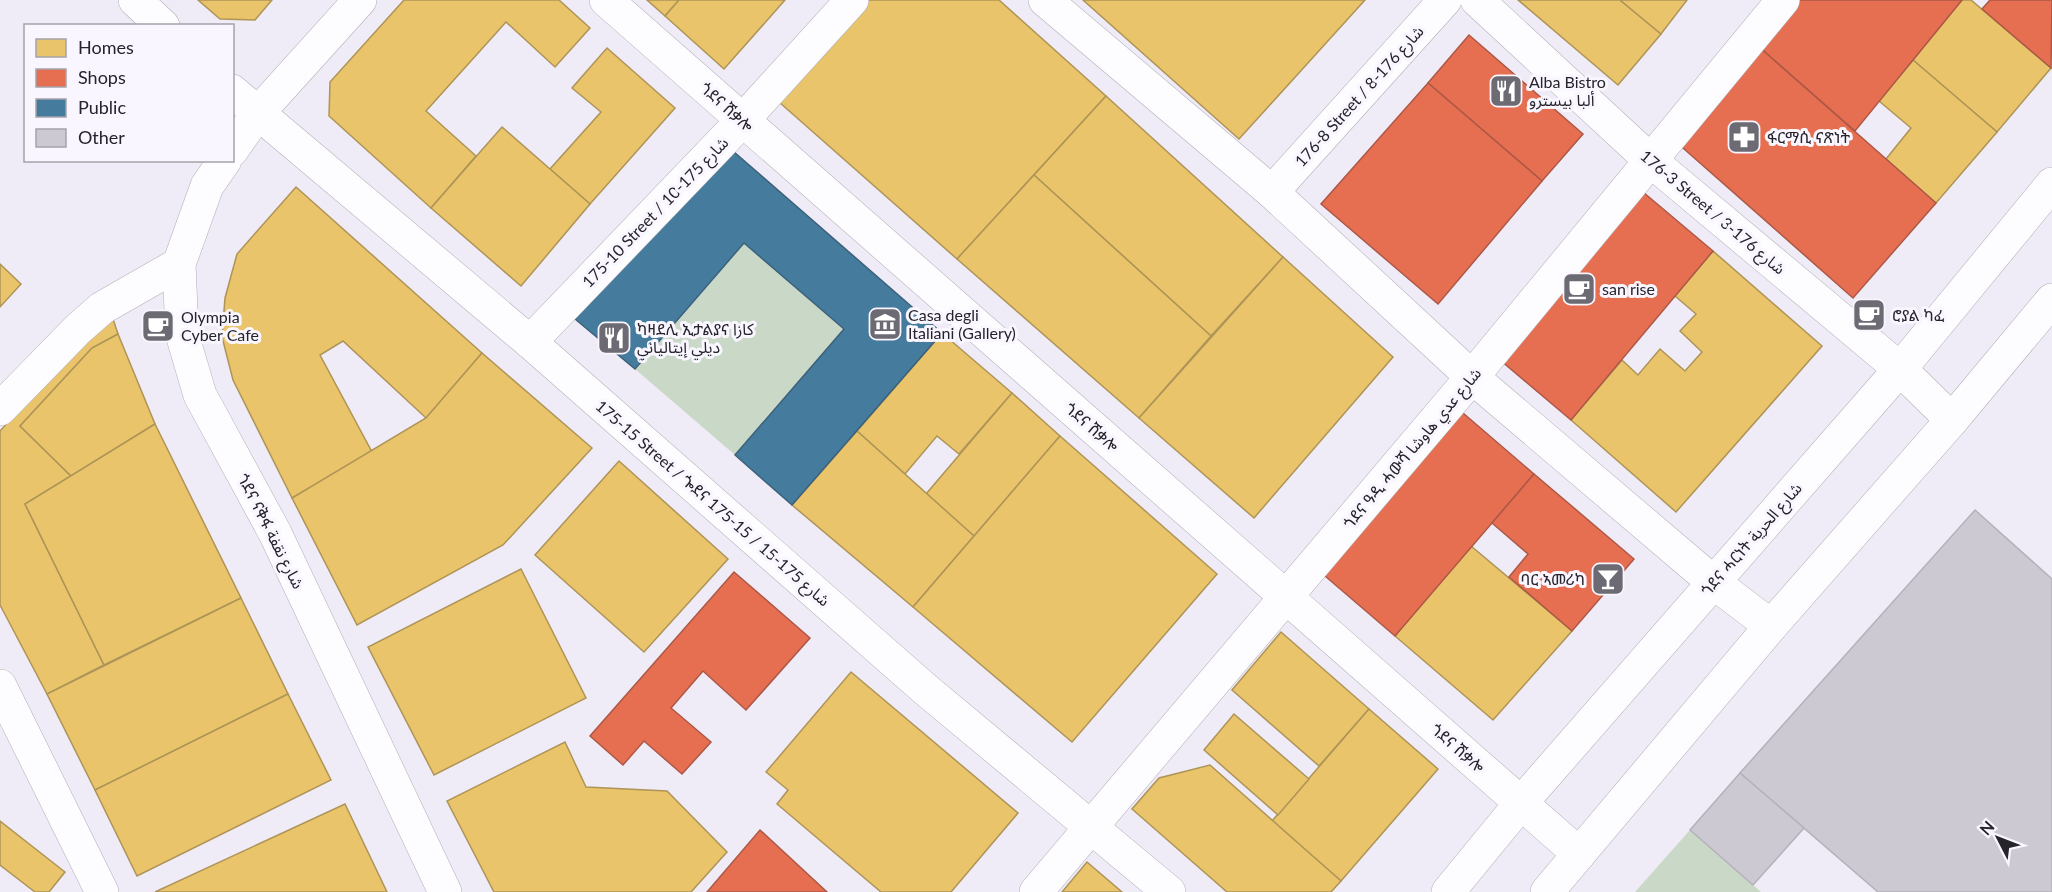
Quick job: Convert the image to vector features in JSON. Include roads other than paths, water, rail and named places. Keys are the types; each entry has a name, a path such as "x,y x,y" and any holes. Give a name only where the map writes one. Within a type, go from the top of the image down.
{"street":[{"path":"135,0 161,24"},
{"path":"234,147 257,114 360,0"},
{"name":"ጎደና ሸቃሎ","path":"606,0 1579,854"},
{"name":"175-10 Street / شارع 175-10","path":"530,342 742,121 852,0"},
{"path":"1045,0 1272,192 1472,377 1713,582 1771,626"},
{"name":"176-8 Street / شارع 176-8","path":"1272,192 1445,0"},
{"name":"176-3 Street / شارع 176-3","path":"1477,0 1650,160 1900,369 1952,420"},
{"name":"ጎደና ዓዲ ሓውሻ شارع عدي هاوشا","path":"1036,892 1091,830 1472,377 1784,0"},
{"name":"175-15 Street / ጐደና 175-15 / شارع 175-15","path":"234,93 530,342 853,626 1091,830 1168,892"},
{"name":"ጎደና ናቅፋ شارع نقفة","path":"224,162 207,186 179,264 182,334 200,395 275,533 445,892"},
{"name":"ጎደና ሓርነት شارع الحرية","path":"1448,892 1521,803 1900,369 2052,184"},
{"path":"0,409 78,329 102,308 179,264"},
{"path":"1547,892 1771,626 1952,420 2052,300"},
{"path":"0,686 102,892"}],"place":[{"name":"Alba Bistro ألبا بيسترو","path":"1506,91"},
{"name":"ፋርማሲ ናጽነት","path":"1744,137"},
{"name":"san rise","path":"1579,289"},
{"name":"ሮያል ካፈ","path":"1869,315"},
{"name":"Casa degli Italiani (Gallery)","path":"885,324"},
{"name":"Olympia Cyber Cafe","path":"158,326"},
{"name":"ካዛደሊ ኢታልያና كازا ديلي إيتالياني","path":"614,338"},
{"name":"ባር ኣመሪካ","path":"1608,579"}]}
